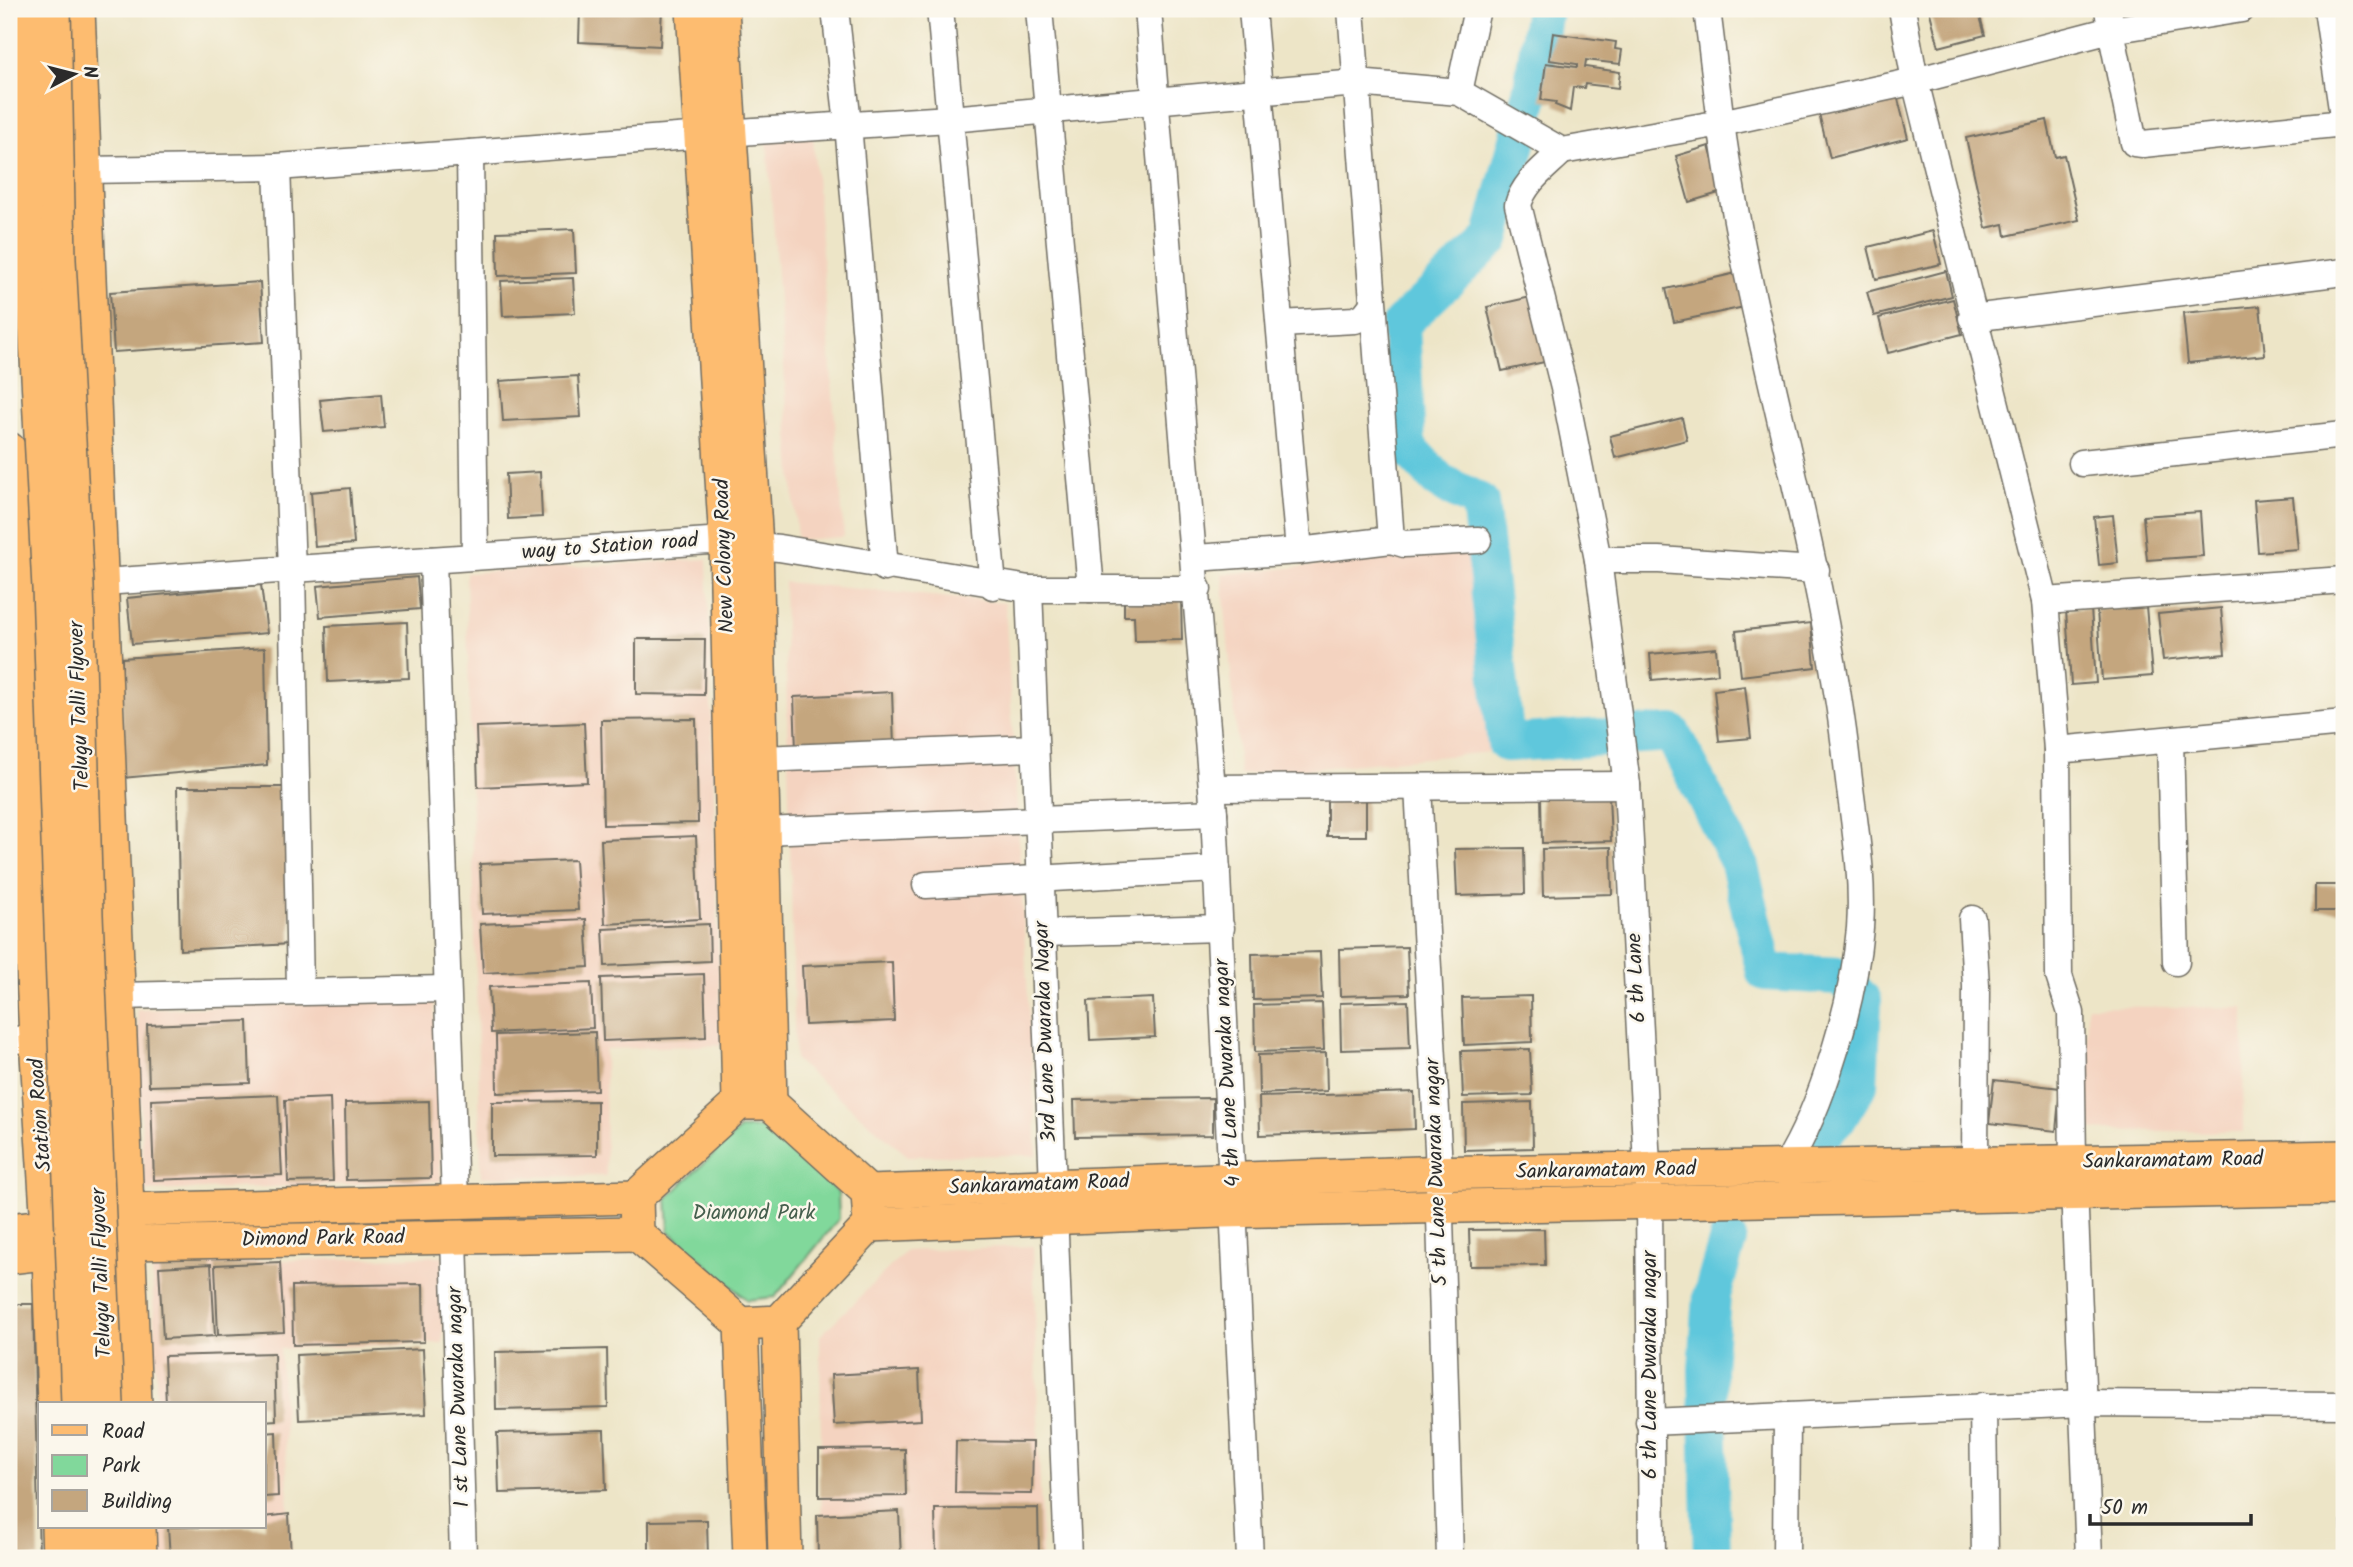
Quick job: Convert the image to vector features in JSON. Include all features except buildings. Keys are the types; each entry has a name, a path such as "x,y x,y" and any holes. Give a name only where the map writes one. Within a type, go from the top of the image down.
{"main road":[{"name":"Telugu Talli Flyover","path":"27,9 32,262 50,588 78,1402"},
{"name":"Telugu Talli Flyover","path":"54,9 59,260 77,586 86,901 107,1402"},
{"path":"78,9 135,1402"},
{"name":"New Colony Road","path":"693,9 716,134"},
{"name":"New Colony Road","path":"722,9 716,134 741,544 761,759 763,831 754,1103"},
{"name":"Station Road","path":"9,449 22,1039 49,1240 54,1402"},
{"name":"New Colony Road","path":"741,544 754,1103"},
{"path":"754,1103 868,1192 870,1225 779,1322 741,1324 638,1234 636,1197 754,1103"},
{"name":"Sankaramatam Road","path":"870,1225 1054,1219 1439,1172 1648,1187 2074,1178 2344,1157"},
{"name":"Sankaramatam Road","path":"868,1192 1052,1184 1440,1208 1648,1187 1785,1167 1975,1165 2074,1178 2344,1188"},
{"name":"Dimond Park Road","path":"9,1257 128,1210 636,1197"},
{"name":"Dimond Park Road","path":"9,1230 49,1240 129,1243 638,1234"},
{"path":"779,1322 785,1558"},
{"path":"741,1324 750,1558"},
{"path":"58,1528 59,1558"},
{"path":"83,1528 84,1558"},
{"path":"112,1528 114,1558"},
{"path":"139,1528 140,1558"}],"street":[{"path":"835,9 848,124 885,568"},
{"path":"940,9 993,586"},
{"path":"1039,9 1091,589"},
{"name":"4 th Lane Dwaraka nagar","path":"1147,9 1198,589 1213,800 1235,1195 1250,1558"},
{"path":"1252,9 1299,551"},
{"path":"1351,9 1371,307 1391,540"},
{"path":"1459,92 1477,9"},
{"path":"1707,9 1721,123 1747,266 1839,684 1858,864 1860,925 1855,967 1815,1109 1805,1135 1785,1167"},
{"path":"1902,9 1915,81 1972,318 2045,601 2057,750 2059,976 2071,1013 2074,1178 2085,1403 2089,1558"},
{"path":"83,170 277,166 470,153 848,124 950,120 1357,83 1459,92 1498,112 1528,134 1562,151 1721,123 1915,81 2110,19 2242,9"},
{"path":"2110,19 2134,143 2143,145 2344,123 2328,9"},
{"name":"6 th Lane","path":"1562,151 1521,194 1518,205 1564,388 1598,560 1619,712 1627,785 1648,1187"},
{"path":"470,153 475,556"},
{"path":"277,166 292,570 300,990"},
{"path":"1972,318 2344,272"},
{"path":"1280,324 1354,320 1364,316 1371,307"},
{"path":"2082,463 2344,435"},
{"path":"1195,558 1299,551 1391,540 1404,544 1478,540"},
{"name":"way to Station road","path":"103,583 673,542 741,544 993,586 1029,589 1198,589"},
{"path":"1598,560 1659,560 1816,570"},
{"path":"433,561 455,1200"},
{"path":"2045,601 2344,580"},
{"name":"3rd Lane Dwaraka Nagar","path":"1029,589 1068,1558"},
{"path":"2057,750 2344,723"},
{"path":"2171,740 2176,962"},
{"path":"761,759 1035,748"},
{"path":"763,831 1037,818 1213,800 1418,787 1627,785"},
{"name":"5 th Lane Dwaraka nagar","path":"1418,787 1439,1172 1450,1558"},
{"path":"926,885 1217,869"},
{"path":"1972,919 1976,986 1975,1165"},
{"path":"1042,933 1221,928"},
{"path":"117,996 300,990 446,989"},
{"name":"6 th Lane Dwaraka nagar","path":"1648,1187 1652,1558"},
{"name":"1 st Lane Dwaraka nagar","path":"454,1236 463,1558"},
{"path":"1649,1422 2085,1403 2344,1405"},
{"path":"1983,1406 1985,1558"},
{"path":"1786,1558 1787,1416"}],"shaded area":[{"path":"813,137 844,537 797,540 767,140"},
{"path":"1473,552 1491,752 1240,775 1222,574"},
{"path":"707,559 721,1045 605,1049 606,1176 481,1177 466,573"},
{"path":"784,582 1005,603 1037,1155 908,1156 795,1060"},
{"path":"434,1000 441,1181 144,1191 137,1010"},
{"path":"2087,1006 2244,1008 2243,1132 2087,1130"},
{"path":"1033,1246 1042,1558 822,1558 820,1336 906,1251"},
{"path":"443,1256 443,1343 280,1349 292,1558 162,1558 161,1528 266,1528 266,1402 157,1402 152,1264"}],"green space":[{"name":"Diamond Park","path":"769,1127 838,1193 839,1219 775,1297 747,1300 669,1231 667,1198 740,1129"}],"waterway":[{"path":"1544,9 1532,88 1491,239 1401,324 1407,447 1440,482 1480,502 1506,743 1672,733 1739,863 1765,972 1841,976 1863,1001 1859,1084 1839,1117 1814,1143"},
{"path":"1712,1558 1707,1370 1712,1295 1728,1239"}]}
